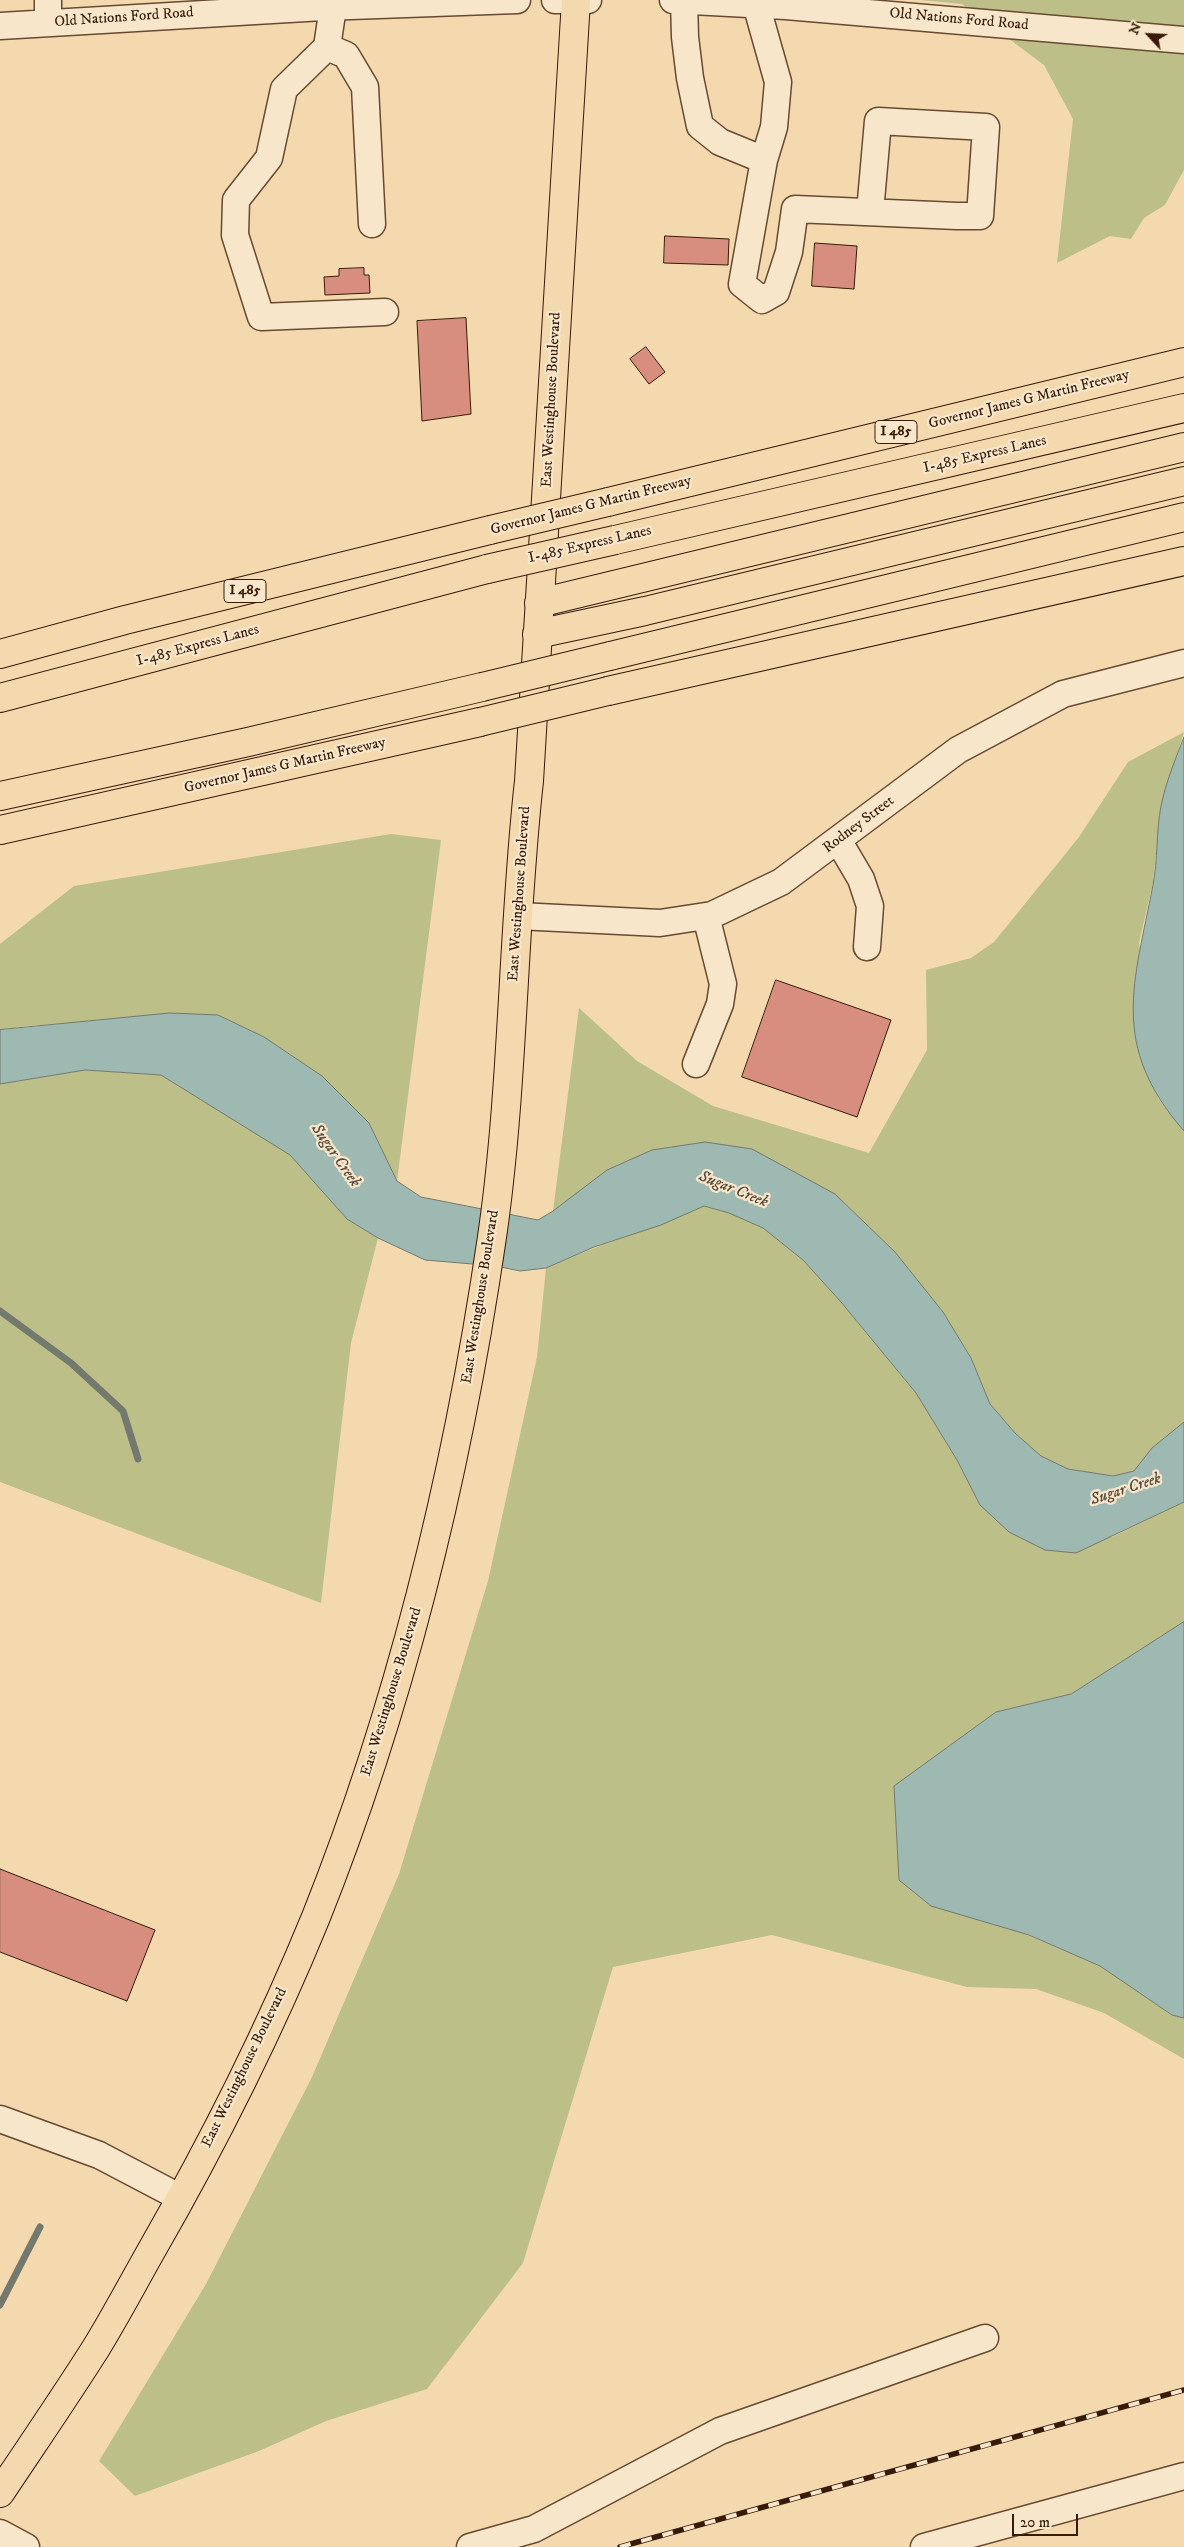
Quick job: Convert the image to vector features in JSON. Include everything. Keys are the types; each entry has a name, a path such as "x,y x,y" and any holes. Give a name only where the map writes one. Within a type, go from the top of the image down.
{"main road":[{"name":"East Westinghouse Boulevard","path":"0,2493 98,2345 182,2198 253,2058 315,1918 362,1794 405,1657 461,1420 487,1267 501,1151 520,867 529,781 576,0"},
{"name":"Governor James G Martin Freeway","path":"0,654 126,620 490,530 1184,362"},
{"name":"I-485 Express Lanes","path":"4,696 487,569 1184,408"},
{"path":"539,603 1184,447"},
{"path":"537,634 645,611 1184,481"},
{"path":"0,796 248,742 482,687 1184,517"},
{"name":"Governor James G Martin Freeway","path":"0,830 1184,561"}],"street":[{"name":"Old Nations Ford Road","path":"0,26 48,11 333,7 517,0"},
{"path":"555,0 588,0"},
{"name":"Old Nations Ford Road","path":"673,0 756,4 1184,40"},
{"path":"684,0 689,70 700,126 720,142 764,160"},
{"path":"756,4 778,82 774,127 764,160 742,284 762,300 776,292 789,252 794,209"},
{"path":"333,7 327,47 284,89 269,158 236,200 235,235 261,317 385,312"},
{"path":"327,47 346,55 365,88 372,224"},
{"path":"756,206 794,209 870,212 980,216 986,127 878,121 870,212"},
{"name":"Rodney Street","path":"518,916 660,923 706,916 781,882 958,750 1063,694 1184,663"},
{"path":"838,840 861,879 870,906 867,947"},
{"path":"696,1064 720,1004 723,984 706,916"},
{"path":"5,2129 99,2155 182,2198"},
{"path":"470,2547 534,2529 720,2431 985,2338"},
{"path":"924,2547 1184,2476"},
{"path":"0,2534 26,2547"}],"green space":[{"path":"920,0 1184,0 1184,170 1165,205 1144,218 1131,239 1110,236 1057,263 1073,119 1044,65 962,4"},
{"path":"1184,732 1161,805 1153,883 1139,943 1158,1098 1184,1131 1184,1422 1152,1448 1134,1471 1113,1476 1068,1469 1041,1456 1016,1434 990,1404 971,1358 943,1312 895,1252 835,1194 553,1211 579,1008 637,1061 713,1106 869,1153 927,1050 926,970 971,958 994,942 1079,837 1128,762"},
{"path":"391,834 441,840 397,1181 369,1123 322,1076 264,1037 218,1015 28,1026 0,1030 0,944 74,886"},
{"path":"85,1070 161,1075 290,1155 347,1219 378,1238 351,1343 321,1603 0,1482 0,1084"},
{"path":"704,1206 729,1213 763,1228 803,1260 841,1302 916,1393 957,1460 980,1505 1112,1537 1184,1502 1184,1622 1071,1694 996,1712 894,1787 899,1880 1100,1966 1172,2015 1184,2018 1184,2059 1104,2013 1036,1989 967,1987 772,1935 613,1967 523,2263 427,2389 326,2421 259,2451 135,2496 99,2461 206,2284 312,2077 399,1874 488,1581 537,1357 546,1268"}],"water":[{"path":"1184,737 1184,1131 1160,1100 1145,1070 1136,1041 1133,1013 1139,953 1155,875 1161,806 1168,780"},
{"name":"Sugar Creek","path":"170,1013 218,1015 264,1037 322,1076 369,1123 397,1181 421,1197 538,1220 553,1211 607,1170 652,1150 705,1142 752,1149 835,1194 895,1252 943,1312 971,1358 990,1404 1016,1434 1041,1456 1068,1469 1113,1476 1134,1471 1152,1448 1184,1422 1184,1502 1076,1553 1045,1550 1009,1532 980,1505 957,1460 916,1393 841,1302 803,1260 763,1228 729,1213 704,1206 661,1225 594,1247 546,1268 520,1271 496,1266 425,1260 378,1238 347,1219 290,1155 161,1075 85,1070 0,1084 0,1030"},
{"path":"1184,1622 1184,2018 1172,2015 1100,1966 1029,1935 931,1906 899,1880 894,1786 996,1712 1071,1694"}],"building":[{"path":"665,236 729,239 728,265 664,263"},
{"path":"815,243 857,246 854,289 812,286"},
{"path":"364,268 364,275 369,275 370,293 325,295 324,277 339,276 339,269"},
{"path":"466,318 471,414 422,421 417,321"},
{"path":"646,347 665,372 649,384 630,359"},
{"path":"776,980 891,1020 857,1117 742,1077"},
{"path":"0,1869 155,1930 127,2001 0,1952"}],"waterway":[{"path":"0,1311 71,1363 123,1411 138,1459"},
{"path":"0,2305 40,2227"}],"railway":[{"path":"620,2547 1184,2390"}]}
